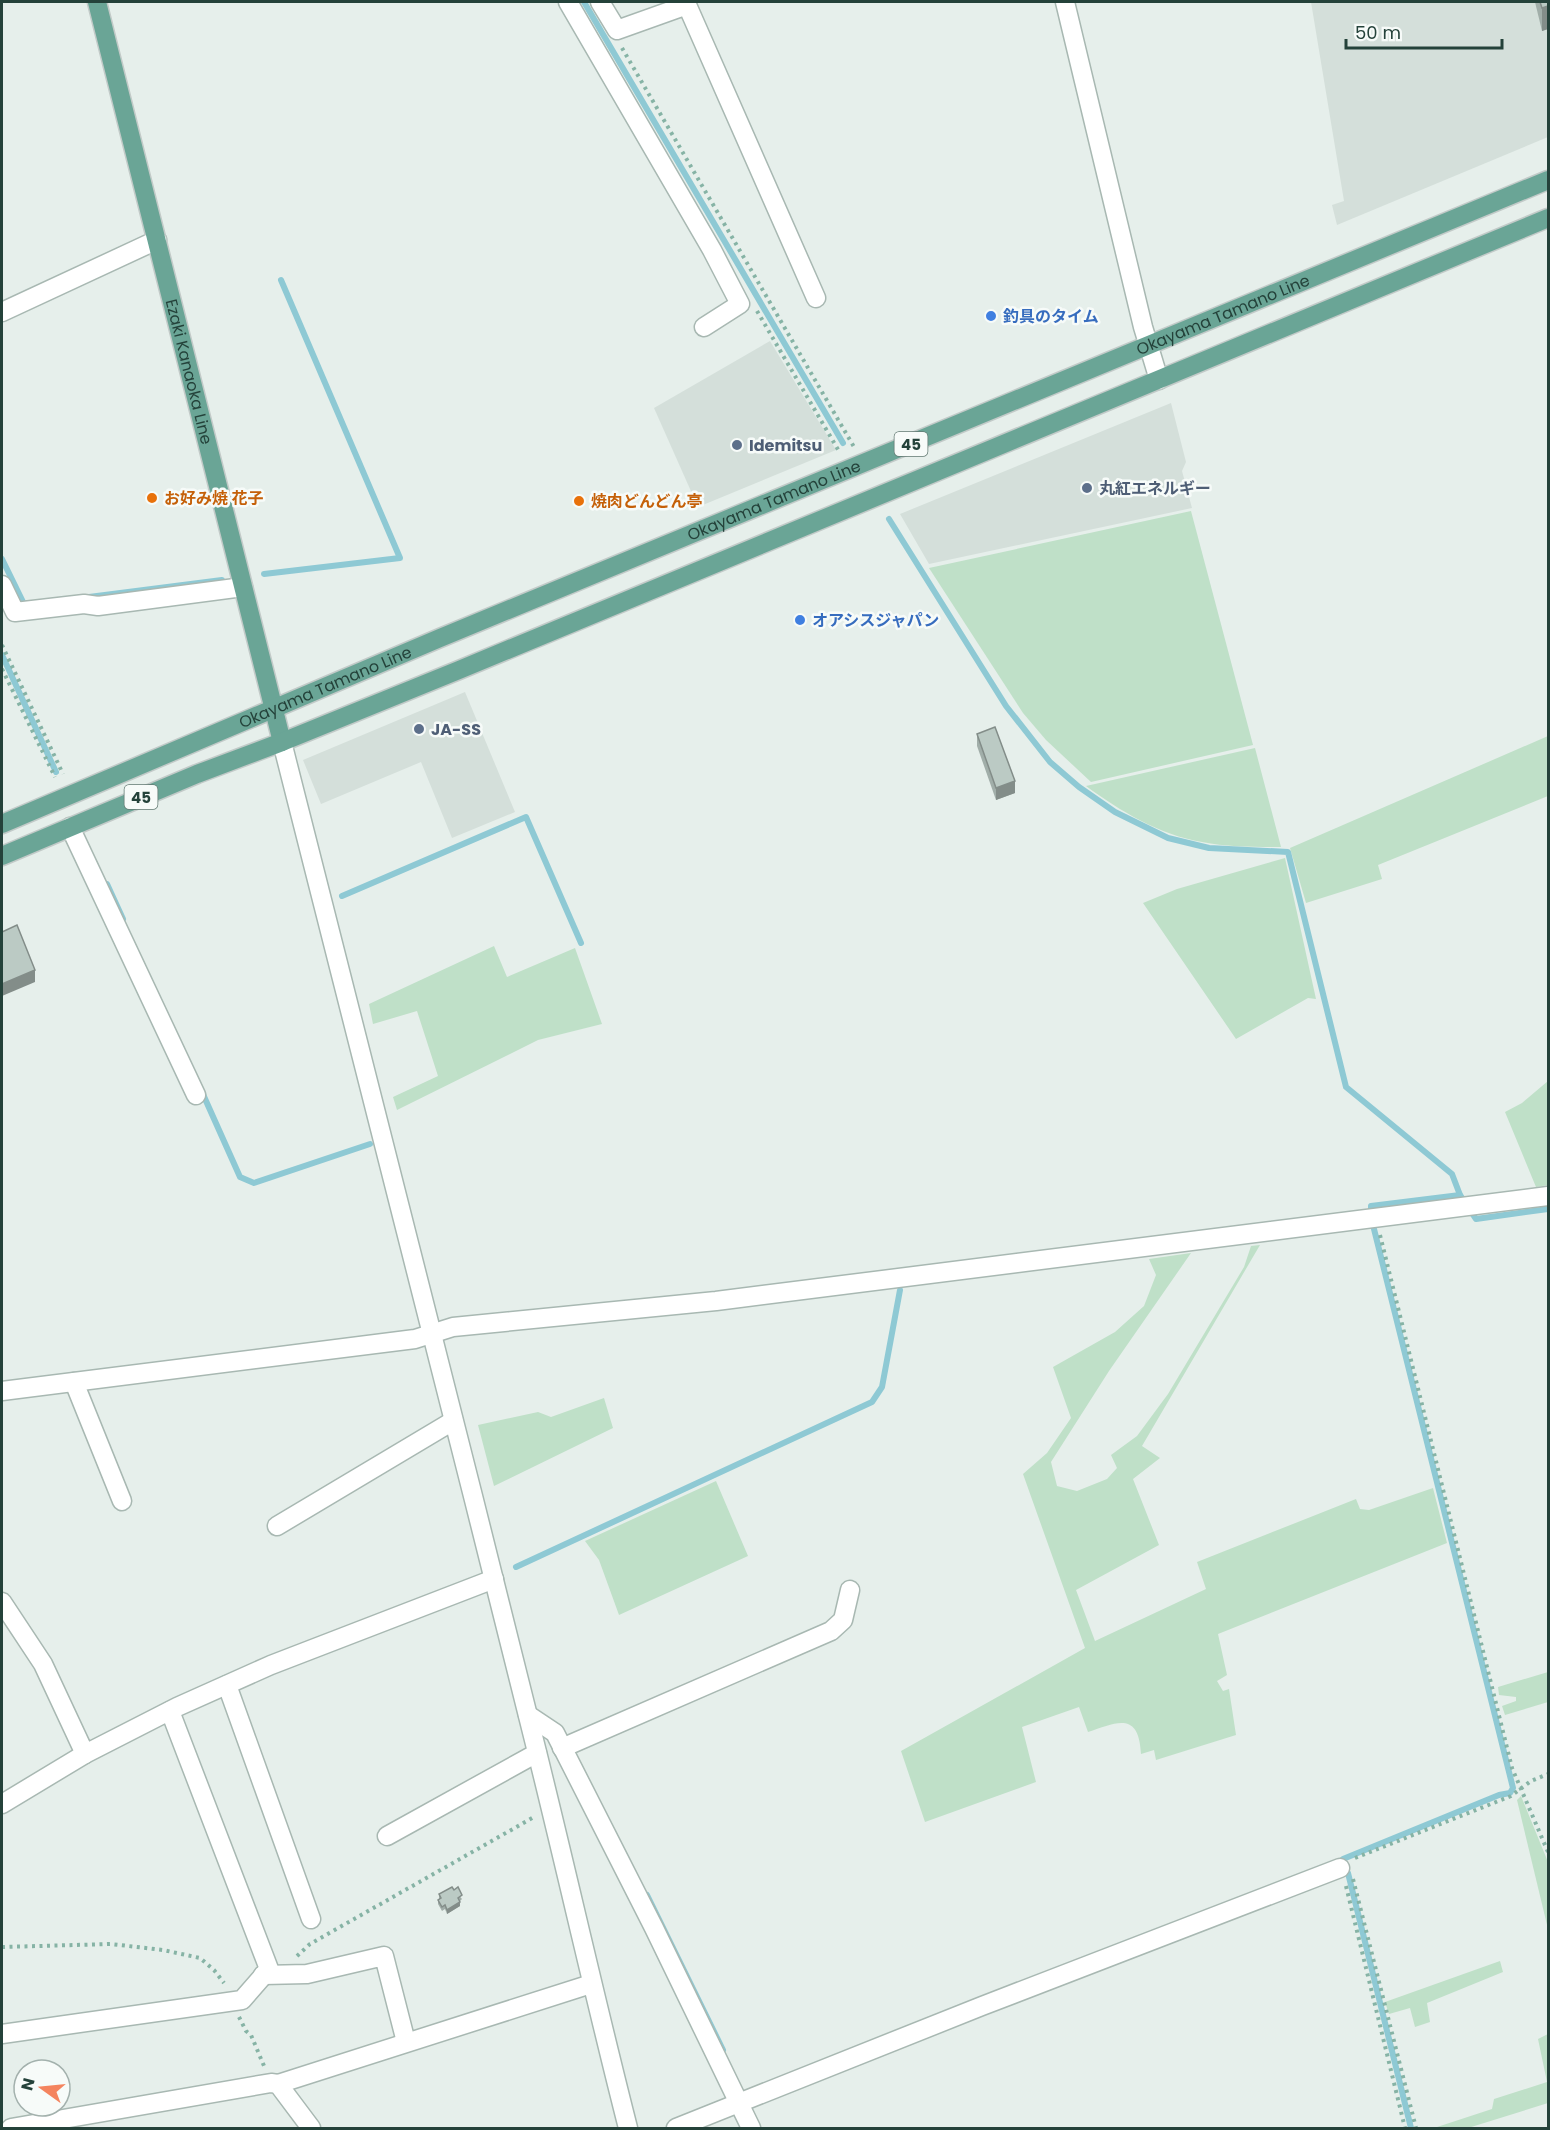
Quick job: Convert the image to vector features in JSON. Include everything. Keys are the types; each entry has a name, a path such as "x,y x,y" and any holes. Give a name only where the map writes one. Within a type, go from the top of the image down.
{"main road":[{"name":"Ezaki Kanaoka Line","path":"97,2 282,742"},
{"name":"Okayama Tamano Line","path":"2,824 440,638 1548,180"},
{"name":"Okayama Tamano Line","path":"2,856 196,774 282,742 459,670 1548,218"}],"street":[{"path":"568,2 741,304 704,327"},
{"path":"600,2 617,30 687,5 816,298"},
{"path":"1065,2 1159,380"},
{"path":"2,312 157,240"},
{"path":"2,585 15,612 84,604 98,606 243,587"},
{"path":"282,742 528,1715 591,1984 628,2128"},
{"path":"70,827 196,1095"},
{"path":"2,1391 415,1339 453,1327 716,1301 1548,1196"},
{"path":"74,1382 122,1501"},
{"path":"277,1526 453,1421"},
{"path":"2,1804 85,1754 170,1711 271,1665 494,1579"},
{"path":"562,1748 831,1631 843,1620 850,1590"},
{"path":"2,1602 43,1664 85,1754"},
{"path":"227,1685 311,1919"},
{"path":"2,2034 242,2000 269,1968 170,1711"},
{"path":"528,1715 555,1733 618,1855 751,2128"},
{"path":"387,1836 537,1753"},
{"path":"676,2128 1344,1865"},
{"path":"263,1976 307,1974 384,1956 406,2042"},
{"path":"11,2128 275,2084 591,1984"},
{"path":"275,2084 311,2128"}],"path":[{"path":"617,30 617,39 854,447"},
{"path":"752,301 840,453"},
{"path":"2,645 63,774"},
{"path":"2,669 54,777"},
{"path":"1376,1217 1509,1757 1548,1852"},
{"path":"1344,1865 1511,1796 1531,1781 1548,1774"},
{"path":"295,1958 310,1944 551,1808"},
{"path":"1344,1865 1343,1876 1406,2128"},
{"path":"1344,1865 1416,2128"},
{"path":"2,1947 111,1944 163,1950 200,1958 214,1970 226,1986 231,2002 246,2031 251,2035 275,2084"}],"shaded area":[{"path":"1311,2 1548,2 1548,137 1337,225 1332,205 1344,201"},
{"path":"770,341 836,450 698,507 654,408"},
{"path":"1171,403 1186,462 1182,471 1192,508 929,564 900,514"},
{"path":"465,692 515,812 452,838 421,762 321,804 303,760"}],"green space":[{"path":"1191,511 1253,745 1091,782 1046,740 1023,713 929,568"},
{"path":"1548,736 1548,796 1378,865 1382,879 1306,903 1290,848"},
{"path":"1255,748 1281,847 1222,845 1186,839 1141,821 1086,786"},
{"path":"1285,858 1316,999 1308,998 1236,1039 1143,903 1177,889"},
{"path":"494,946 507,977 575,948 602,1024 538,1040 397,1110 393,1097 438,1076 417,1011 373,1024 369,1004"},
{"path":"1548,1081 1548,1185 1536,1187 1505,1112 1522,1103"},
{"path":"1260,1245 1142,1446 1160,1458 1133,1479 1159,1545 1076,1590 1095,1641 1206,1589 1197,1562 1356,1499 1360,1509 1369,1510 1433,1488 1447,1543 1218,1634 1227,1675 1217,1681 1223,1691 1229,1689 1236,1735 1156,1760 1154,1750 1141,1754 1136,1731 1125,1723 1108,1725 1088,1732 1079,1707 1022,1727 1036,1782 925,1822 901,1751 1085,1648 1023,1474 1047,1453 1071,1418 1053,1367 1115,1332 1144,1306 1156,1275 1149,1259 1191,1253 1109,1371 1051,1462 1057,1486 1077,1491 1107,1479 1117,1468 1111,1455 1137,1436 1168,1394 1244,1267 1251,1246"},
{"path":"604,1398 613,1428 494,1486 478,1425 538,1412 551,1417"},
{"path":"716,1481 748,1556 619,1615 599,1560 585,1541"},
{"path":"1548,1672 1548,1702 1505,1715 1502,1706 1516,1701 1516,1697 1499,1695 1498,1687"},
{"path":"1521,1796 1548,1862 1548,1929 1517,1800"},
{"path":"1500,1961 1503,1972 1427,2003 1430,2022 1415,2027 1410,2008 1389,2014 1385,2002"},
{"path":"1548,2034 1548,2103 1468,2128 1434,2128 1492,2109 1494,2099 1547,2082 1538,2039"}],"building":[{"path":"1540,2 1548,2 1548,6 1542,8"},
{"path":"995,727 1015,781 996,788 977,734"},
{"path":"17,925 35,970 2,984 2,932"},
{"path":"452,1887 454,1890 458,1887 462,1895 458,1898 460,1902 447,1910 445,1905 442,1907 438,1900 441,1898 439,1894"}],"waterway":[{"path":"584,2 843,443"},
{"path":"264,574 400,558 281,280"},
{"path":"889,519 1006,706 1050,762 1079,787 1115,812 1168,838 1209,848 1288,852 1346,1087 1452,1174 1460,1195 1476,1219 1548,1209"},
{"path":"2,559 25,606"},
{"path":"89,597 222,580"},
{"path":"2,655 56,772"},
{"path":"342,896 526,817 581,943"},
{"path":"107,884 123,919"},
{"path":"202,1092 240,1177 254,1183 370,1144"},
{"path":"1371,1209 1371,1206 1460,1195"},
{"path":"1344,1862 1343,1859 1499,1795 1510,1793 1513,1788 1374,1229"},
{"path":"516,1567 872,1402 882,1387 900,1290"},
{"path":"1348,1873 1411,2128"},
{"path":"647,1895 723,2050"}],"place":[{"name":"釣具のタイム","path":"991,316"},
{"name":"Idemitsu","path":"737,445"},
{"name":"丸紅エネルギー","path":"1087,488"},
{"name":"お好み焼 花子","path":"152,498"},
{"name":"焼肉どんどん亭","path":"579,501"},
{"name":"オアシスジャパン","path":"800,620"},
{"name":"JA-SS","path":"419,729"}]}
